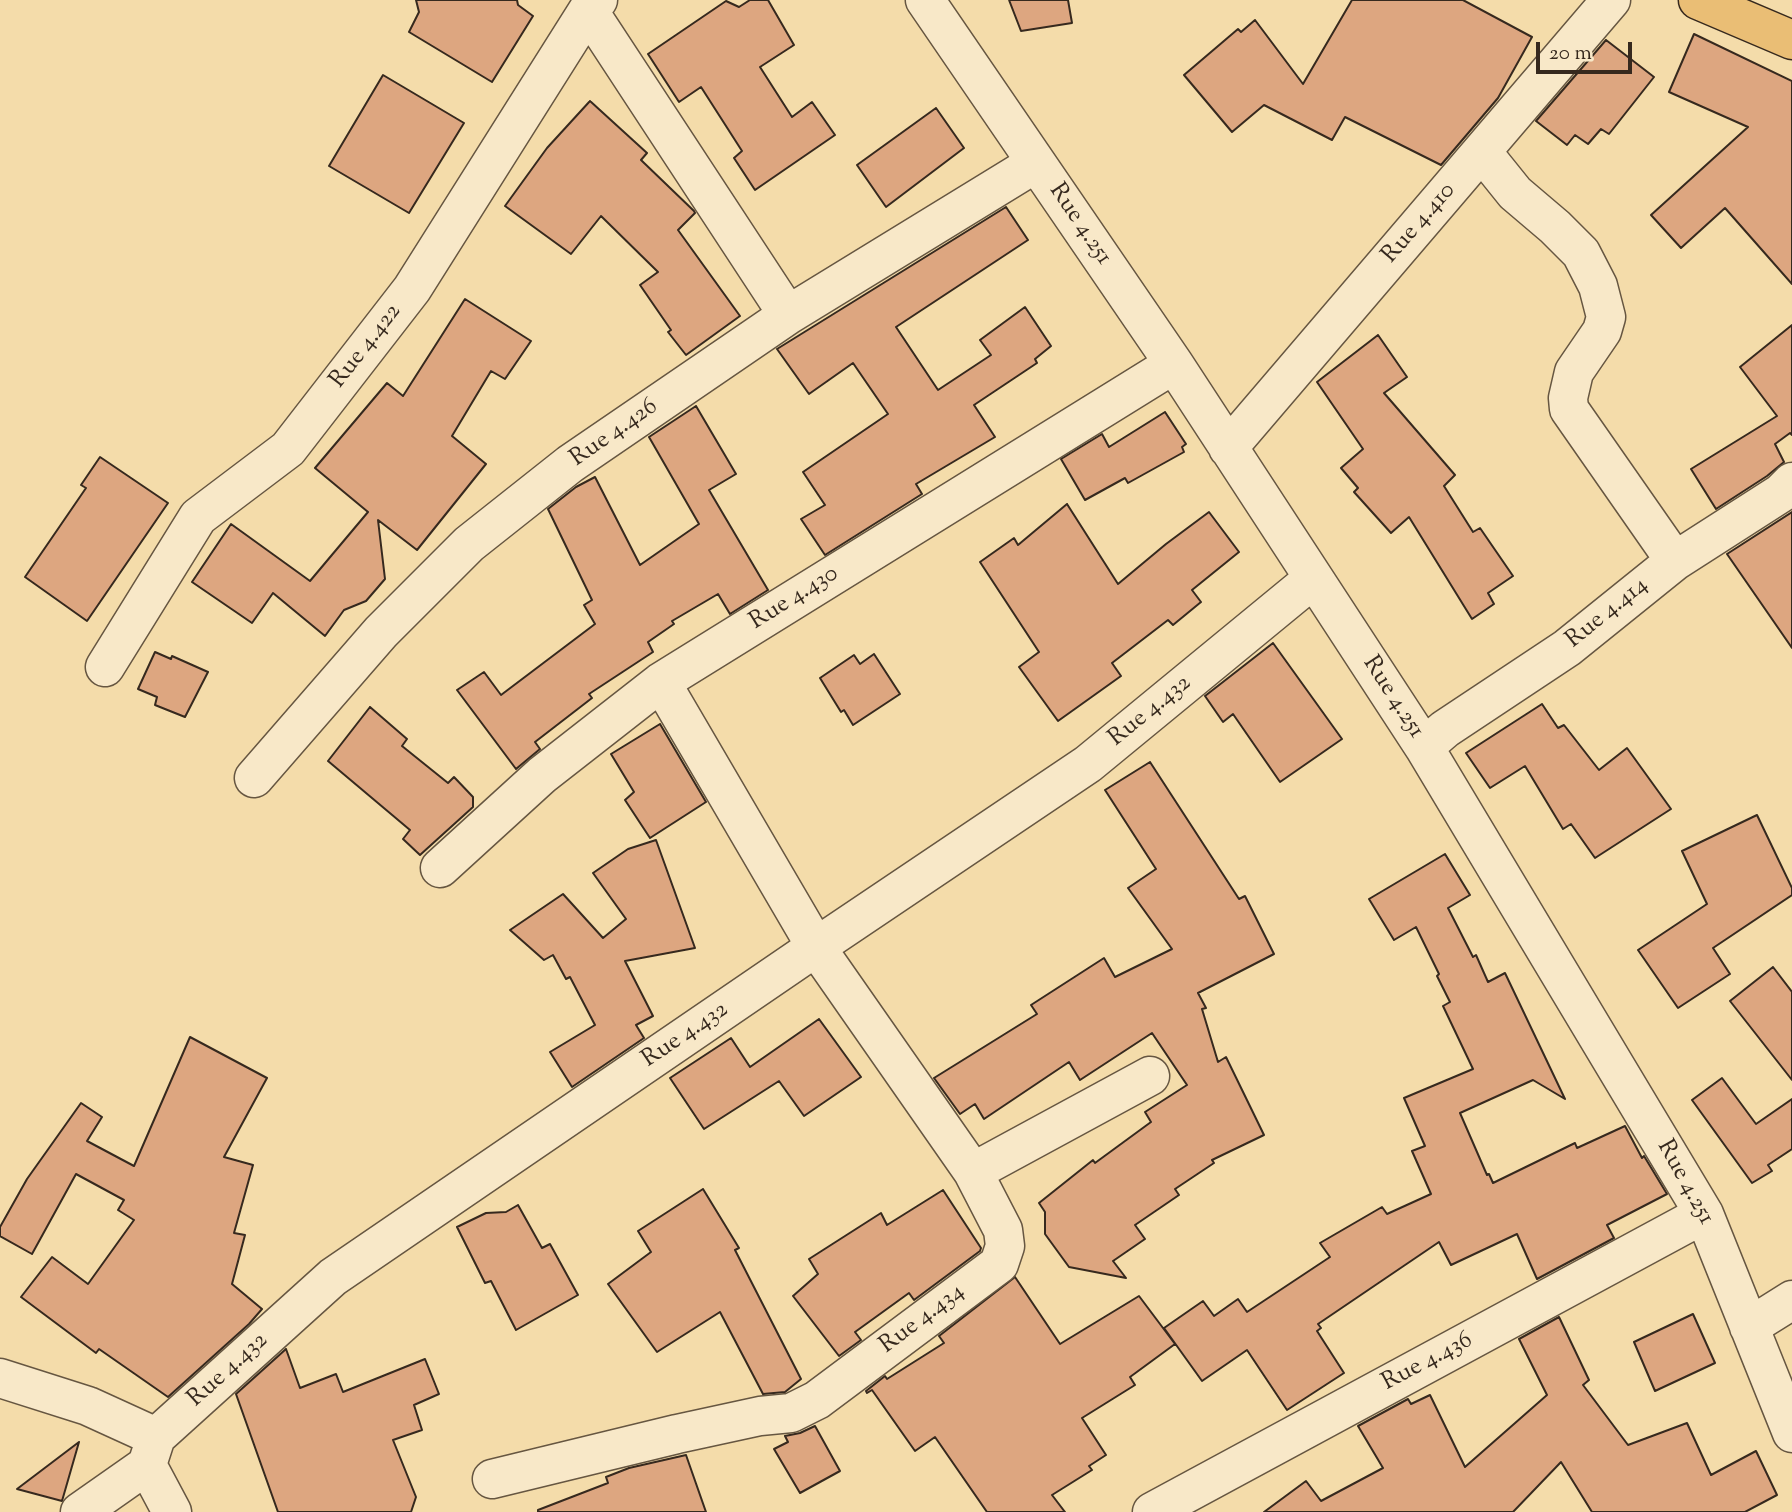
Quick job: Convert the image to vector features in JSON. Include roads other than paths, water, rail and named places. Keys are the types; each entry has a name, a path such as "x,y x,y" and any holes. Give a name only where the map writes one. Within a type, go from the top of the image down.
{"main road":[{"path":"1698,0 1792,40"}],"street":[{"name":"Rue 4.251","path":"925,0 1174,364 1424,747 1704,1214 1792,1433"},
{"name":"Rue 4.410","path":"1228,449 1611,0"},
{"path":"593,5 788,315"},
{"name":"Rue 4.422","path":"105,667 198,517 288,449 412,289 593,5"},
{"path":"1482,152 1515,193 1581,253 1598,286 1606,317 1602,331 1574,372 1568,398 1569,409 1675,561"},
{"name":"Rue 4.426","path":"254,778 381,632 469,544 570,464 788,315 1037,163"},
{"name":"Rue 4.430","path":"440,868 542,775 661,682 1174,364"},
{"name":"Rue 4.414","path":"1424,747 1455,722 1567,648 1675,561 1782,493 1792,482"},
{"name":"Rue 4.432","path":"80,1512 152,1451 333,1277 1088,764 1313,579"},
{"name":"Rue 4.434","path":"492,1479 677,1434 760,1416 791,1413 817,1400 999,1264 1005,1246 1003,1230 973,1172 816,947 661,682"},
{"path":"973,1172 1150,1076"},
{"name":"Rue 4.436","path":"1152,1512 1704,1214"},
{"path":"1749,1327 1792,1300"},
{"path":"0,1378 88,1406 152,1451 172,1512"}]}
